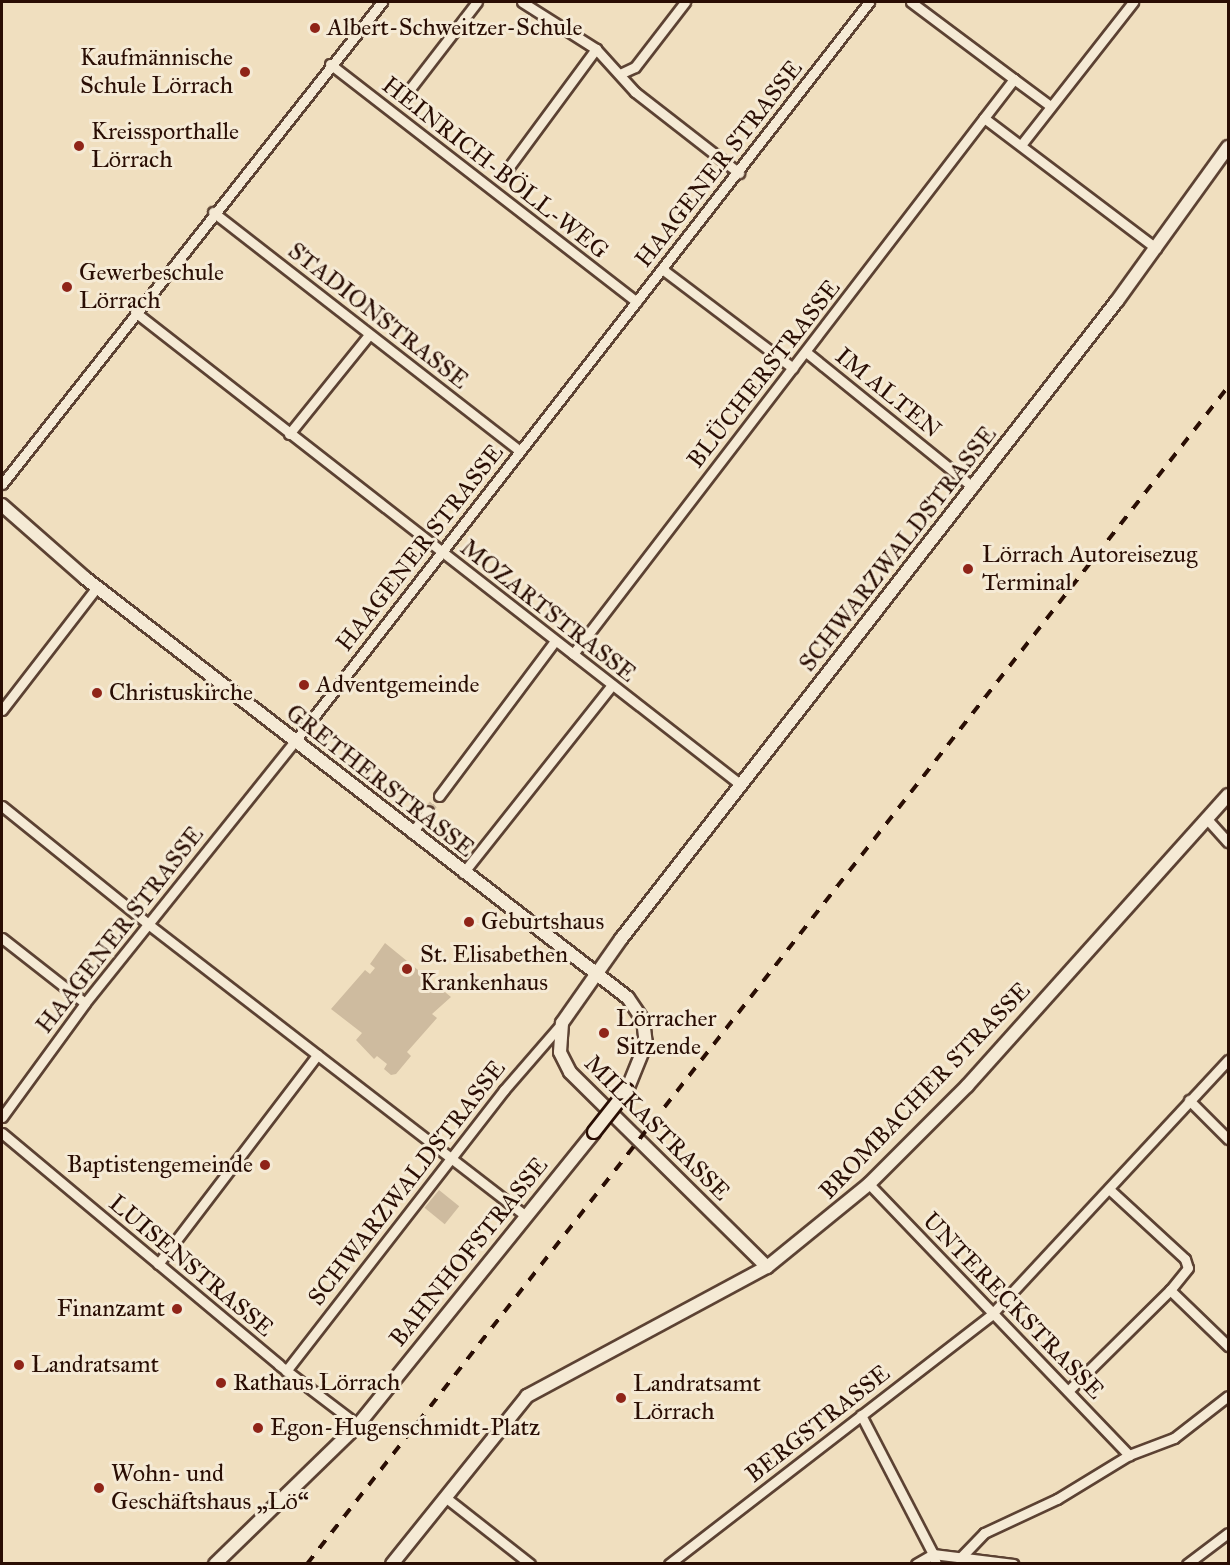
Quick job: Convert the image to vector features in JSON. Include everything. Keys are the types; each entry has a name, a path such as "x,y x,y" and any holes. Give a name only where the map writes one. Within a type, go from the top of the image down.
{"main road":[{"name":"SCHWARZWALDSTRASSE","path":"595,974 1156,248 1228,147"},
{"name":"GRETHERSTRASSE","path":"2,505 97,587 595,974"},
{"name":"BROMBACHER STRASSE","path":"392,1563 511,1412 546,1383 767,1267 869,1184 967,1086 1228,795"},
{"path":"562,1023 595,974"},
{"name":"BAHNHOFSTRASSE","path":"215,1563 358,1425 627,1090 644,1052 643,1020 628,998 595,974"},
{"name":"MILKASTRASSE","path":"562,1023 560,1052 570,1072 767,1267"}],"street":[{"path":"2,484 213,212 382,2"},
{"path":"403,98 477,2"},
{"path":"522,2 597,49 622,73 635,92 739,173"},
{"path":"622,73 635,67 685,2"},
{"name":"HAAGENER STRASSE","path":"2,1117 85,1003 295,741 739,173 869,2"},
{"path":"911,2 1049,105"},
{"path":"1021,145 1049,105 1133,2"},
{"path":"503,176 597,49"},
{"name":"HEINRICH-BÖLL-WEG","path":"330,64 637,302"},
{"name":"BLÜCHERSTRASSE","path":"573,654 1014,79"},
{"path":"984,118 1156,248"},
{"name":"STADIONSTRASSE","path":"213,212 520,451"},
{"path":"662,270 793,368"},
{"name":"MOZARTSTRASSE","path":"135,312 440,553 741,785"},
{"path":"289,434 369,335"},
{"name":"IM ALTEN","path":"806,352 973,487"},
{"path":"2,710 97,587"},
{"path":"440,796 555,641"},
{"path":"463,873 612,685"},
{"path":"2,806 148,924 526,1216"},
{"path":"412,833 428,812"},
{"path":"1207,819 1228,842"},
{"path":"2,938 85,1003"},
{"name":"SCHWARZWALDSTRASSE","path":"286,1371 504,1090 562,1023"},
{"path":"158,1264 317,1055"},
{"name":"BERGSTRASSE","path":"669,1563 991,1315 1228,1060"},
{"path":"1189,1100 1228,1139"},
{"name":"LUISENSTRASSE","path":"2,1133 286,1371 358,1425"},
{"name":"UNTERECKSTRASSE","path":"869,1184 991,1315 1068,1390 1129,1455"},
{"path":"1068,1390 1170,1290 1188,1268 1185,1259 1109,1189"},
{"path":"1170,1290 1228,1346"},
{"path":"962,1556 984,1533 1057,1499 1129,1455 1174,1438 1228,1396"},
{"path":"861,1415 935,1559"},
{"path":"445,1497 530,1563"},
{"path":"1187,1563 1228,1533"},
{"path":"916,1563 962,1556 1013,1563"}],"shaded area":[{"path":"385,943 451,997 432,1014 437,1018 407,1052 411,1056 396,1074 391,1075 384,1069 387,1064 377,1056 374,1059 356,1040 362,1033 331,1009 365,970 370,974 375,968 370,964"},
{"path":"439,1190 459,1206 445,1224 425,1208"}],"tunnel":[{"path":"428,811 439,796"}],"railway":[{"path":"307,1564 1228,387"}],"place":[{"name":"Albert-Schweitzer-Schule","path":"315,28"},
{"name":"Kaufmännische Schule Lörrach","path":"245,72"},
{"name":"Kreissporthalle Lörrach","path":"79,146"},
{"name":"Gewerbeschule Lörrach","path":"67,287"},
{"name":"Lörrach Autoreisezug Terminal","path":"968,569"},
{"name":"Adventgemeinde","path":"304,685"},
{"name":"Christuskirche","path":"97,693"},
{"name":"Geburtshaus","path":"469,922"},
{"name":"St. Elisabethen Krankenhaus","path":"407,969"},
{"name":"Lörracher Sitzende","path":"604,1033"},
{"name":"Baptistengemeinde","path":"265,1165"},
{"name":"Finanzamt","path":"177,1309"},
{"name":"Landratsamt","path":"19,1365"},
{"name":"Rathaus Lörrach","path":"221,1383"},
{"name":"Landratsamt Lörrach","path":"621,1398"},
{"name":"Egon-Hugenschmidt-Platz","path":"258,1428"},
{"name":"Wohn- und Geschäftshaus „Lö“","path":"99,1488"}]}
